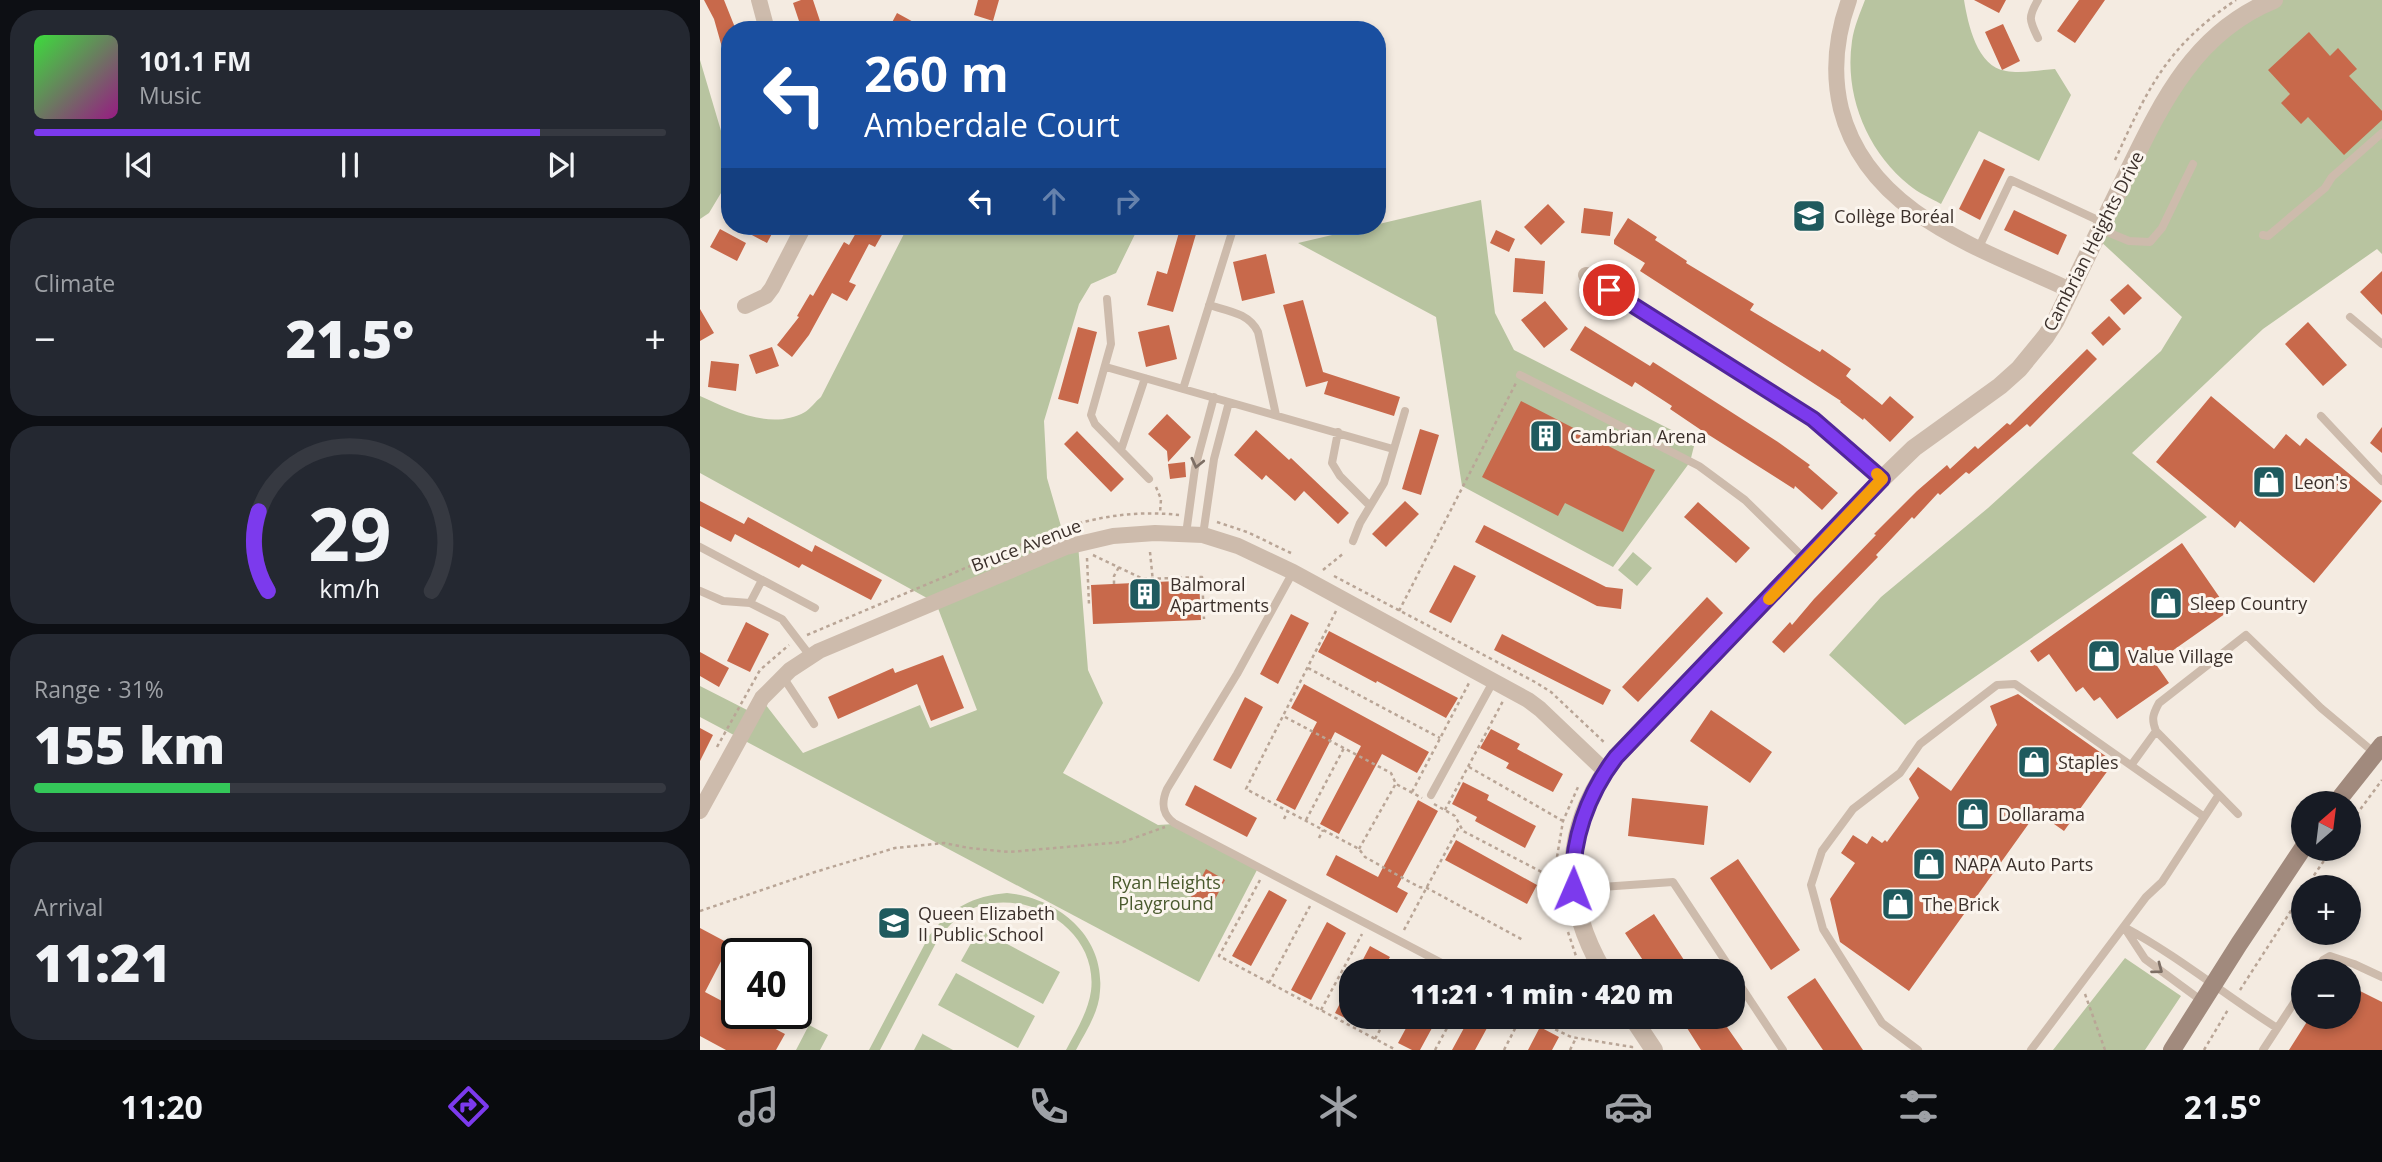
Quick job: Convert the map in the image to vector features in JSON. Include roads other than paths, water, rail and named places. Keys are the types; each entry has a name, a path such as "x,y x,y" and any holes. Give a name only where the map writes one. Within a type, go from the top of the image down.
{"main road":[{"path":"2346,791 2380,752"},
{"path":"2172,1050 2294,861"}],"street":[{"path":"759,0 765,21"},
{"path":"1849,0 1837,38 1837,92 1849,135 1873,175 1889,192 1940,229 2070,290"},
{"name":"Cambrian Heights Drive","path":"1597,959 1583,930 1573,889 1574,851 1591,797 1605,771 1882,479 1914,448 2000,386 2019,369 2046,336 2152,123 2179,76 2215,37 2240,18 2274,0"},
{"path":"745,306 766,296 799,235"},
{"path":"1586,275 1813,419 1882,479"},
{"name":"Bruce Avenue","path":"700,811 762,698 783,677 811,657 1066,547 1113,536 1186,534 1204,527 1510,689 1540,709 1605,771"},
{"path":"1640,1029 1654,1050"}],"lane":[{"path":"2038,0 2030,15 2038,38"},
{"path":"2263,235 2268,236 2296,212 2382,133"},
{"path":"1979,247 2011,180 2129,241 2150,242 2162,228 2193,164"},
{"path":"1183,389 1231,235"},
{"path":"1107,299 1111,344 1091,415 1095,424 1149,479"},
{"path":"1209,305 1238,314 1254,323 1276,415"},
{"path":"2350,317 2382,344"},
{"path":"1106,367 1393,449"},
{"path":"1520,375 1699,466 1745,500 1805,559"},
{"path":"1121,450 1145,378"},
{"path":"1186,534 1195,468 1213,397"},
{"path":"1204,527 1214,459 1229,402"},
{"path":"1353,541 1369,505 1384,483 1405,411"},
{"path":"2321,416 2382,481"},
{"path":"1338,432 1332,463 1340,476 1369,505"},
{"path":"700,547 815,608"},
{"path":"1293,572 1243,663 1167,789 1163,797 1164,811 1174,824 1434,959"},
{"path":"750,603 762,580"},
{"path":"700,591 723,601 750,603 782,620 811,657"},
{"path":"2238,814 2156,731 2152,722 2159,703 2246,635 2321,708 2380,752"},
{"path":"783,677 814,723"},
{"path":"1431,795 1494,680"},
{"path":"1918,1050 1882,1023 1823,929 1811,885 1822,850 1853,809 1900,773 1920,744 1997,685 2015,684 2203,816"},
{"path":"2132,764 2156,731"},
{"path":"2031,1050 2146,897 2162,882 2218,796"},
{"path":"1573,889 1674,882 1724,959"},
{"path":"2124,927 2154,944 2277,1028"},
{"path":"2124,927 2145,959 2203,1001"},
{"path":"2361,967 2382,977"},
{"path":"1745,992 1783,1050"},
{"path":"2263,1050 2291,1007"}],"place":[{"name":"Collège Boréal","path":"1809,216"},
{"name":"Cambrian Arena","path":"1546,436"},
{"name":"Leon's","path":"2269,482"},
{"name":"Balmoral Apartments","path":"1145,594"},
{"name":"Sleep Country","path":"2166,603"},
{"name":"Value Village","path":"2104,656"},
{"name":"Staples","path":"2034,762"},
{"name":"Dollarama","path":"1973,814"},
{"name":"NAPA Auto Parts","path":"1929,864"},
{"name":"The Brick","path":"1898,904"},
{"name":"Queen Elizabeth II Public School","path":"894,923"}],"park label":[{"name":"Ryan Heights Playground","path":"1166,892"}]}
